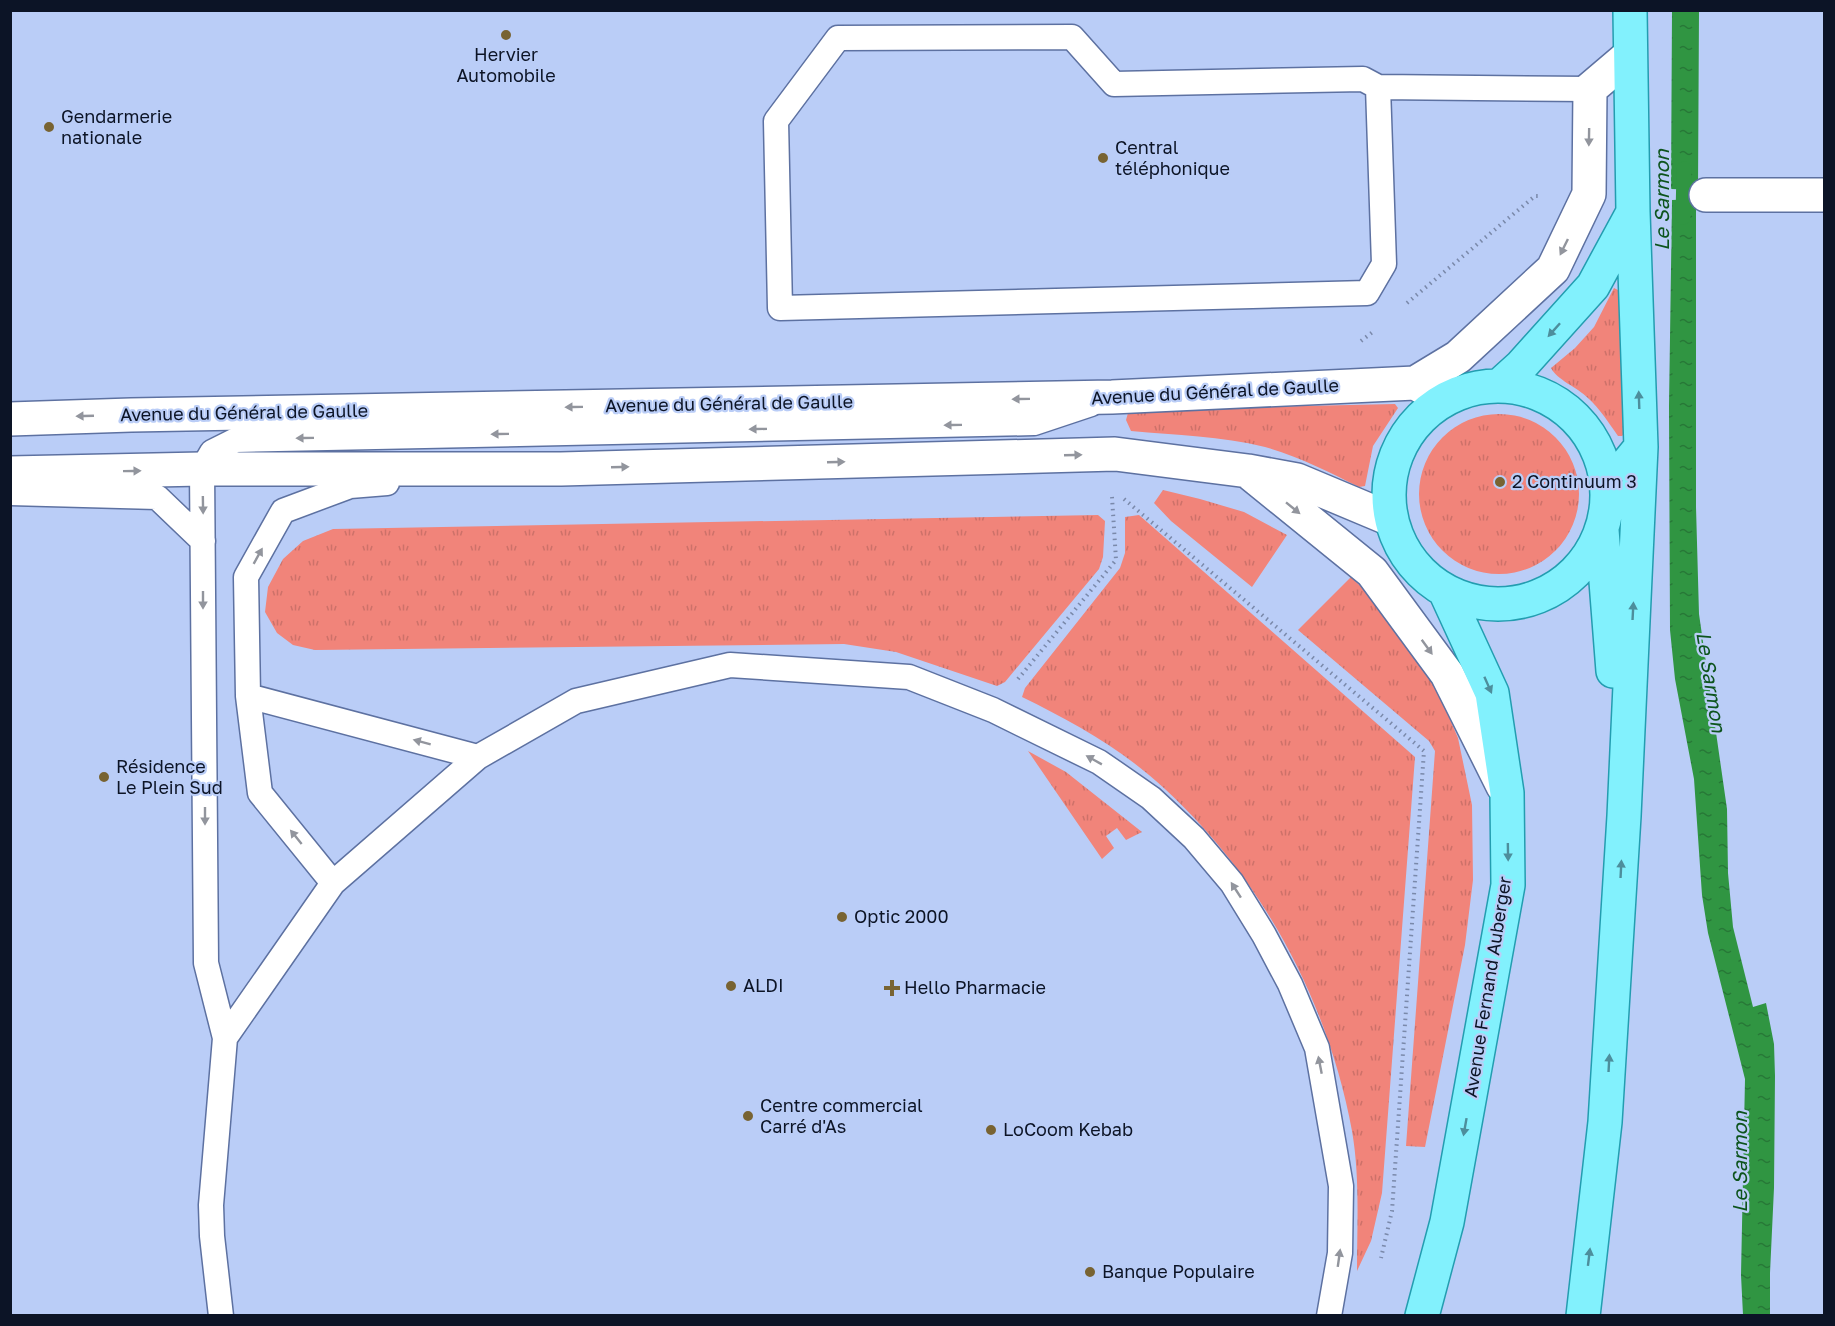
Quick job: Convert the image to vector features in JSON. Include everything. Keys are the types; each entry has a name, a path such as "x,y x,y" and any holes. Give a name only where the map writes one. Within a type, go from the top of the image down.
{"main road":[{"path":"1583,1316 1605,1122 1624,816 1641,447 1633,212 1630,10"},
{"path":"1444,399 1415,383 1458,357 1553,269 1589,194 1590,88 1630,55"},
{"path":"1707,195 1824,195"},
{"path":"1500,385 1521,366 1593,286 1633,212"},
{"name":"Avenue du Général de Gaulle","path":"10,419 1112,397 1415,383"},
{"path":"1500,385 1532,390 1562,406 1585,428 1601,457 1608,489 1607,510 1602,530 1584,563 1556,589 1520,603 1483,605 1446,593 1420,574 1401,549 1390,519 1388,483 1397,450 1417,420 1444,399 1471,388 1500,385"},
{"path":"1608,489 1641,447"},
{"path":"10,473 561,469 1115,454 1248,471 1297,480 1390,519"},
{"path":"1248,471 1372,572 1447,674 1507,793"},
{"path":"1602,530 1624,816"},
{"name":"Avenue Fernand Auberger","path":"1422,1316 1447,1222 1508,885 1507,793 1492,693 1446,593"}],"lane":[{"path":"1377,87 1384,264 1367,293 780,308 776,121 838,38 1072,37 1114,84 1363,79 1377,87 1590,88"},
{"path":"221,1316 211,1205 225,1038 206,963 202,470 212,452 236,440 1034,423 1112,397"},
{"path":"333,883 260,793 248,696 246,577 283,511 350,486 561,469"},
{"path":"10,493 157,496 203,541"},
{"path":"225,1038 333,883 478,757 576,701 730,665 909,677 993,710 1099,762 1150,798 1194,838 1232,883 1264,935 1290,984 1317,1048 1341,1186 1340,1253 1329,1316"},
{"path":"248,696 478,757"}],"path":[{"path":"993,710 1116,560 1112,489"},
{"path":"1121,497 1424,751 1392,1211 1378,1269"}],"green space":[{"path":"1614,288 1626,294 1627,431 1622,436 1618,436 1588,398 1558,376 1551,368 1575,348 1594,327"},
{"path":"1395,404 1398,408 1373,446 1365,486 1359,487 1325,470 1265,447 1215,438 1131,431 1126,420 1128,413 1133,410"},
{"path":"1499,414 1530,420 1555,438 1573,463 1579,494 1573,525 1555,550 1530,568 1499,574 1468,568 1443,550 1425,525 1419,494 1425,463 1443,438 1468,420"},
{"path":"1163,490 1244,512 1287,535 1252,587 1171,521 1154,503"},
{"path":"1098,515 1105,521 1103,557 1099,569 1005,682 997,686 896,652 844,644 315,650 293,645 277,633 265,612 268,587 283,559 303,541 333,529"},
{"path":"1139,515 1415,757 1382,1193 1371,1241 1357,1271 1357,1183 1352,1131 1325,1031 1305,982 1281,936 1253,891 1222,849 1149,775 1088,732 1022,697 1025,688 1120,568 1125,553 1125,517"},
{"path":"1351,577 1374,599 1410,646 1440,696 1458,738 1472,805 1473,880 1465,945 1425,1147 1406,1146 1435,751 1429,741 1298,630"},
{"path":"1028,751 1066,772 1142,832 1126,840 1117,828 1106,836 1114,848 1102,859"}],"water":[{"path":"1672,11 1699,11 1698,190 1671,189"},
{"path":"1696,199 1696,507 1699,614 1727,809 1728,873 1733,927 1753,1007 1766,1003 1774,1044 1774,1188 1770,1315 1743,1315 1741,1275 1745,1079 1708,933 1702,895 1694,779 1675,679 1670,630 1669,406 1672,200"}],"waterway":[{"name":"Le Sarmon","path":"1683,217 1684,169"}],"place":[{"name":"Hervier Automobile","path":"506,35"},
{"name":"Gendarmerie nationale","path":"49,127"},
{"name":"Central téléphonique","path":"1103,158"},
{"name":"2 Continuum 3","path":"1500,482"},
{"name":"Résidence Le Plein Sud","path":"104,777"},
{"name":"Optic 2000","path":"842,917"},
{"name":"ALDI","path":"731,986"},
{"name":"Hello Pharmacie","path":"892,988"},
{"name":"Centre commercial Carré d'As","path":"748,1116"},
{"name":"LoCoom Kebab","path":"991,1130"},
{"name":"Banque Populaire","path":"1090,1272"}]}
